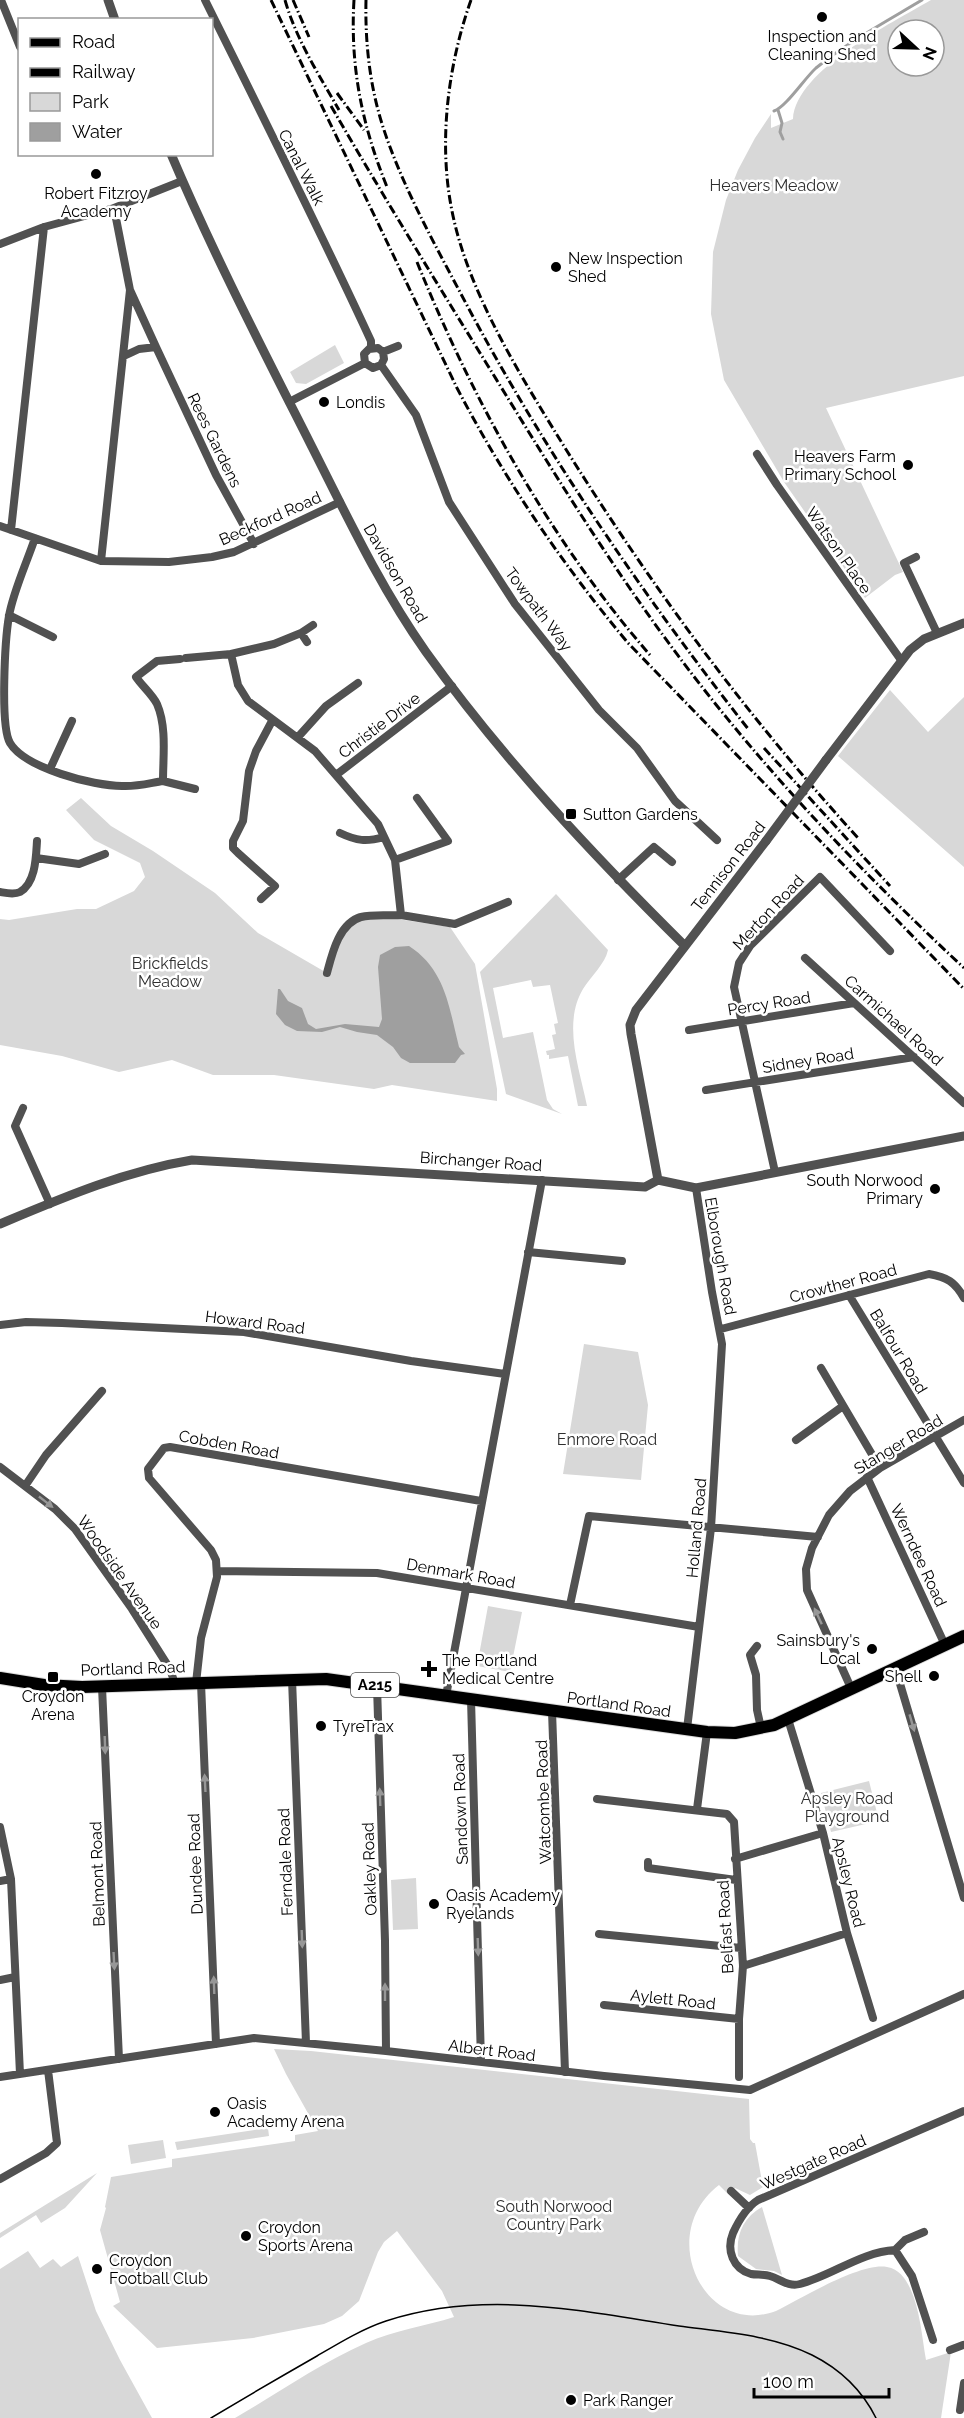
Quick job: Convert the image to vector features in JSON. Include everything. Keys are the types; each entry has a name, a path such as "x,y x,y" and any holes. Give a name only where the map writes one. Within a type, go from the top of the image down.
{"main road":[{"name":"Portland Road","path":"0,1678 48,1685 102,1687 326,1679 687,1730 735,1733 774,1725 964,1636"}],"street":[{"path":"1,0 18,42"},
{"path":"108,0 114,18"},
{"name":"Canal Walk","path":"205,0 323,238 371,341 371,348"},
{"name":"Davidson Road","path":"172,156 263,353 390,595 425,651 525,776 618,880 685,946"},
{"path":"0,244 44,227 114,208 182,181"},
{"name":"Rees Gardens","path":"114,208 130,290 216,475 254,544"},
{"path":"11,530 44,227"},
{"name":"Rees Gardens","path":"101,561 130,290"},
{"path":"383,352 398,346"},
{"path":"124,356 139,349 156,347"},
{"path":"371,348 378,348 383,352 384,359 381,365 373,368 365,363 364,354 371,348"},
{"path":"290,402 365,363"},
{"name":"Towpath Way","path":"381,365 416,415 449,502 515,604 599,710 637,748 675,801 717,840"},
{"name":"Watson Place","path":"757,454 901,660"},
{"name":"Beckford Road","path":"0,526 101,561 169,562 234,552 340,502"},
{"path":"35,538 9,615 2,712 9,741 15,750 26,759 79,778 123,786 163,781 195,789"},
{"path":"916,557 904,563 937,633"},
{"path":"9,615 53,637"},
{"name":"Tennison Road","path":"658,1180 630,1025 636,1010 901,660 924,639 964,623"},
{"path":"163,781 164,735 160,718 156,703 136,677 157,661 231,654 274,645 313,625"},
{"path":"301,633 307,642"},
{"path":"231,654 238,686 254,707 315,751 336,775"},
{"path":"298,737 317,714 358,683"},
{"name":"Christie Drive","path":"400,915 395,860 378,824 336,775 452,686"},
{"path":"50,769 72,720"},
{"path":"261,899 275,886 233,848 233,841 243,821 252,761 272,721"},
{"path":"395,860 448,841 417,798"},
{"path":"340,833 363,842 384,837"},
{"path":"0,892 21,892 29,880 36,858 37,841"},
{"path":"618,880 654,847 672,862"},
{"path":"36,858 79,864 105,854"},
{"name":"Merton Road","path":"775,1172 734,987 739,963 750,946 820,877 890,951"},
{"path":"327,973 339,935 359,917 400,915 455,924 508,902"},
{"name":"Carmichael Road","path":"805,958 964,1103"},
{"name":"Percy Road","path":"689,1030 854,1003"},
{"name":"Sidney Road","path":"706,1090 914,1057"},
{"path":"23,1108 15,1126 50,1204"},
{"name":"Birchanger Road","path":"0,1224 114,1180 192,1160 645,1187 658,1180 696,1188 964,1136"},
{"path":"446,1696 542,1180"},
{"name":"Elborough Road","path":"696,1188 712,1292 721,1329"},
{"path":"528,1252 622,1261"},
{"name":"Crowther Road","path":"721,1329 929,1274 944,1277 956,1285 964,1298"},
{"name":"Balfour Road","path":"849,1295 964,1483"},
{"name":"Howard Road","path":"0,1324 53,1322 244,1332 411,1361 505,1374"},
{"name":"Holland Road","path":"687,1730 711,1528 722,1366 721,1329"},
{"path":"821,1368 880,1468"},
{"path":"25,1486 45,1455 102,1390"},
{"path":"796,1440 843,1406"},
{"name":"Stanger Road","path":"852,1688 807,1590 808,1561 818,1537 837,1505 867,1477 964,1420"},
{"name":"Cobden Road","path":"217,1571 216,1560 211,1550 148,1475 148,1469 164,1448 170,1447 481,1501"},
{"name":"Woodside Avenue","path":"0,1467 55,1509 75,1529 132,1609 170,1668 175,1684"},
{"name":"Werndee Road","path":"867,1477 945,1645"},
{"path":"570,1605 589,1516 818,1537"},
{"path":"199,1683 201,1638 217,1571"},
{"name":"Denmark Road","path":"217,1571 377,1573 699,1627"},
{"path":"757,1646 750,1655 756,1675 757,1710 761,1728"},
{"path":"895,1667 960,1869 964,1898"},
{"name":"Ferndale Road","path":"292,1679 306,2043"},
{"name":"Dundee Road","path":"199,1683 216,2044"},
{"name":"Oakley Road","path":"376,1686 385,1929 386,2050"},
{"name":"Belmont Road","path":"102,1687 119,2059"},
{"name":"Sandown Road","path":"471,1700 481,2061"},
{"name":"Watcombe Road","path":"552,1711 555,1724 565,2072"},
{"name":"Apsley Road","path":"788,1719 823,1833 848,1933 873,2018"},
{"path":"597,1798 697,1809 707,1732"},
{"name":"Belfast Road","path":"697,1809 727,1814 734,1822 743,1966 739,2019 739,2077"},
{"path":"0,1827 11,1879 20,2074"},
{"path":"735,1859 823,1833"},
{"path":"648,1862 648,1868 736,1880"},
{"path":"0,1881 11,1879"},
{"path":"743,1966 848,1933"},
{"path":"599,1934 741,1948"},
{"path":"0,1980 15,1977"},
{"name":"Albert Road","path":"0,2077 254,2038 386,2050 565,2072 750,2090 964,1994"},
{"name":"Aylett Road","path":"604,2005 739,2019"},
{"path":"0,2179 46,2153 57,2143 48,2070"},
{"name":"Westgate Road","path":"895,2250 879,2251 798,2285 782,2283 769,2275 742,2270 732,2257 730,2246 732,2236 749,2208 758,2200 964,2111"},
{"path":"731,2191 749,2208"},
{"path":"924,2232 905,2240 895,2250 912,2276 933,2340"},
{"path":"950,2350 964,2346"},
{"path":"960,2410 964,2383"}],"green space":[{"name":"Heavers Meadow","path":"931,0 964,0 964,376 826,408 903,572 895,575 865,598 784,482 724,380 711,314 713,252 726,200 738,170 771,114 771,128 793,119 798,101 810,83 848,50 886,26 886,78 946,78 946,18 900,18"},
{"path":"335,345 344,363 306,384 296,383 290,372"},
{"path":"890,690 928,732 964,697 964,867 838,756"},
{"name":"Brickfields Meadow","path":"81,798 111,826 215,893 258,933 327,973 341,936 358,913 450,927 475,964 497,1089 497,1101 392,1085 374,1089 274,1075 213,1075 172,1060 119,1072 62,1056 0,1045 0,919 9,920 77,909 96,909 134,891 145,877 140,863 94,840 66,810"},
{"path":"556,894 608,950 601,965 583,989 574,1017 573,1032 577,1062 587,1106 578,1106 568,1056 549,1059 547,1055 546,1051 555,1049 552,1035 556,1034 554,1024 558,1023 550,985 533,987 531,980 493,988 503,1038 533,1032 547,1100 553,1109 562,1114 506,1094 480,972"},
{"name":"Enmore Road","path":"584,1344 638,1352 648,1405 641,1480 563,1474"},
{"path":"488,1606 522,1612 510,1672 477,1666"},
{"name":"Apsley Road Playground","path":"869,1781 879,1821 831,1832 821,1793"},
{"path":"416,1878 418,1929 393,1930 391,1880"},
{"name":"South Norwood Country Park","path":"274,2049 311,2051 749,2099 750,2139 755,2143 763,2187 750,2195 735,2188 728,2194 719,2185 700,2206 691,2229 690,2254 696,2276 709,2296 728,2310 750,2315 776,2311 832,2282 862,2270 887,2267 895,2270 904,2277 913,2296 926,2360 951,2352 941,2418 235,2418 316,2369 366,2343 454,2317 442,2291 397,2231 384,2242 378,2252 359,2301 342,2316 324,2324 253,2338 157,2348 113,2306 120,2302 100,2230 111,2177 172,2167 172,2159 295,2141 295,2135 318,2131"},
{"path":"268,2128 269,2136 177,2150 175,2142"},
{"path":"163,2140 166,2158 131,2164 128,2145"},
{"path":"97,2173 65,2208 41,2223 36,2215 0,2238 0,2233"},
{"path":"762,2207 782,2275 774,2271 756,2269 738,2256 738,2241 742,2227 755,2211"},
{"path":"28,2251 40,2268 53,2259 61,2267 78,2256 96,2311 152,2418 0,2418 0,2269"}],"water":[{"path":"409,946 431,966 444,991 459,1047 465,1054 461,1055 455,1063 410,1063 401,1058 393,1047 377,1035 340,1027 322,1032 297,1031 285,1025 276,1014 278,989 280,989 288,1001 302,1008 308,1024 316,1029 345,1024 379,1027 382,1019 378,967 380,955 395,947"}],"waterway":[{"path":"774,111 784,104 811,73 828,58 922,0"},
{"path":"778,110 783,139"}],"tram line":[{"path":"211,2418 342,2341 377,2324 423,2311 460,2306 496,2305 569,2309 781,2343 812,2355 841,2374 857,2389 876,2418"}],"railway":[{"path":"271,0 457,388 495,456 558,552 628,643 964,989"},
{"path":"285,0 302,43 339,110"},
{"path":"293,0 309,37"},
{"path":"354,0 354,49 360,95 371,141 387,187"},
{"path":"366,0 369,66 375,98 384,130 419,214 492,351 559,464 670,626 749,730"},
{"path":"471,0 451,77 446,158 452,211 470,272 482,302 529,389 562,443 665,598 738,696 859,839"},
{"path":"337,93 364,130"},
{"path":"331,106 569,496 677,654 766,765 896,903 964,968"},
{"path":"417,262 463,367 517,468 579,565 650,655"},
{"path":"764,748 890,886"}],"place":[{"name":"Inspection and Cleaning Shed","path":"822,17"},
{"name":"Robert Fitzroy Academy","path":"96,174"},
{"name":"New Inspection Shed","path":"556,267"},
{"name":"Londis","path":"324,402"},
{"name":"Heavers Farm Primary School","path":"908,465"},
{"name":"Sutton Gardens","path":"571,814"},
{"name":"South Norwood Primary","path":"935,1189"},
{"name":"Sainsbury's Local","path":"872,1649"},
{"name":"The Portland Medical Centre","path":"429,1669"},
{"name":"Shell","path":"934,1676"},
{"name":"Croydon Arena","path":"53,1677"},
{"name":"TyreTrax","path":"321,1726"},
{"name":"Oasis Academy Ryelands","path":"434,1904"},
{"name":"Oasis Academy Arena","path":"215,2112"},
{"name":"Croydon Sports Arena","path":"246,2236"},
{"name":"Croydon Football Club","path":"97,2269"},
{"name":"Park Ranger","path":"571,2400"}]}
